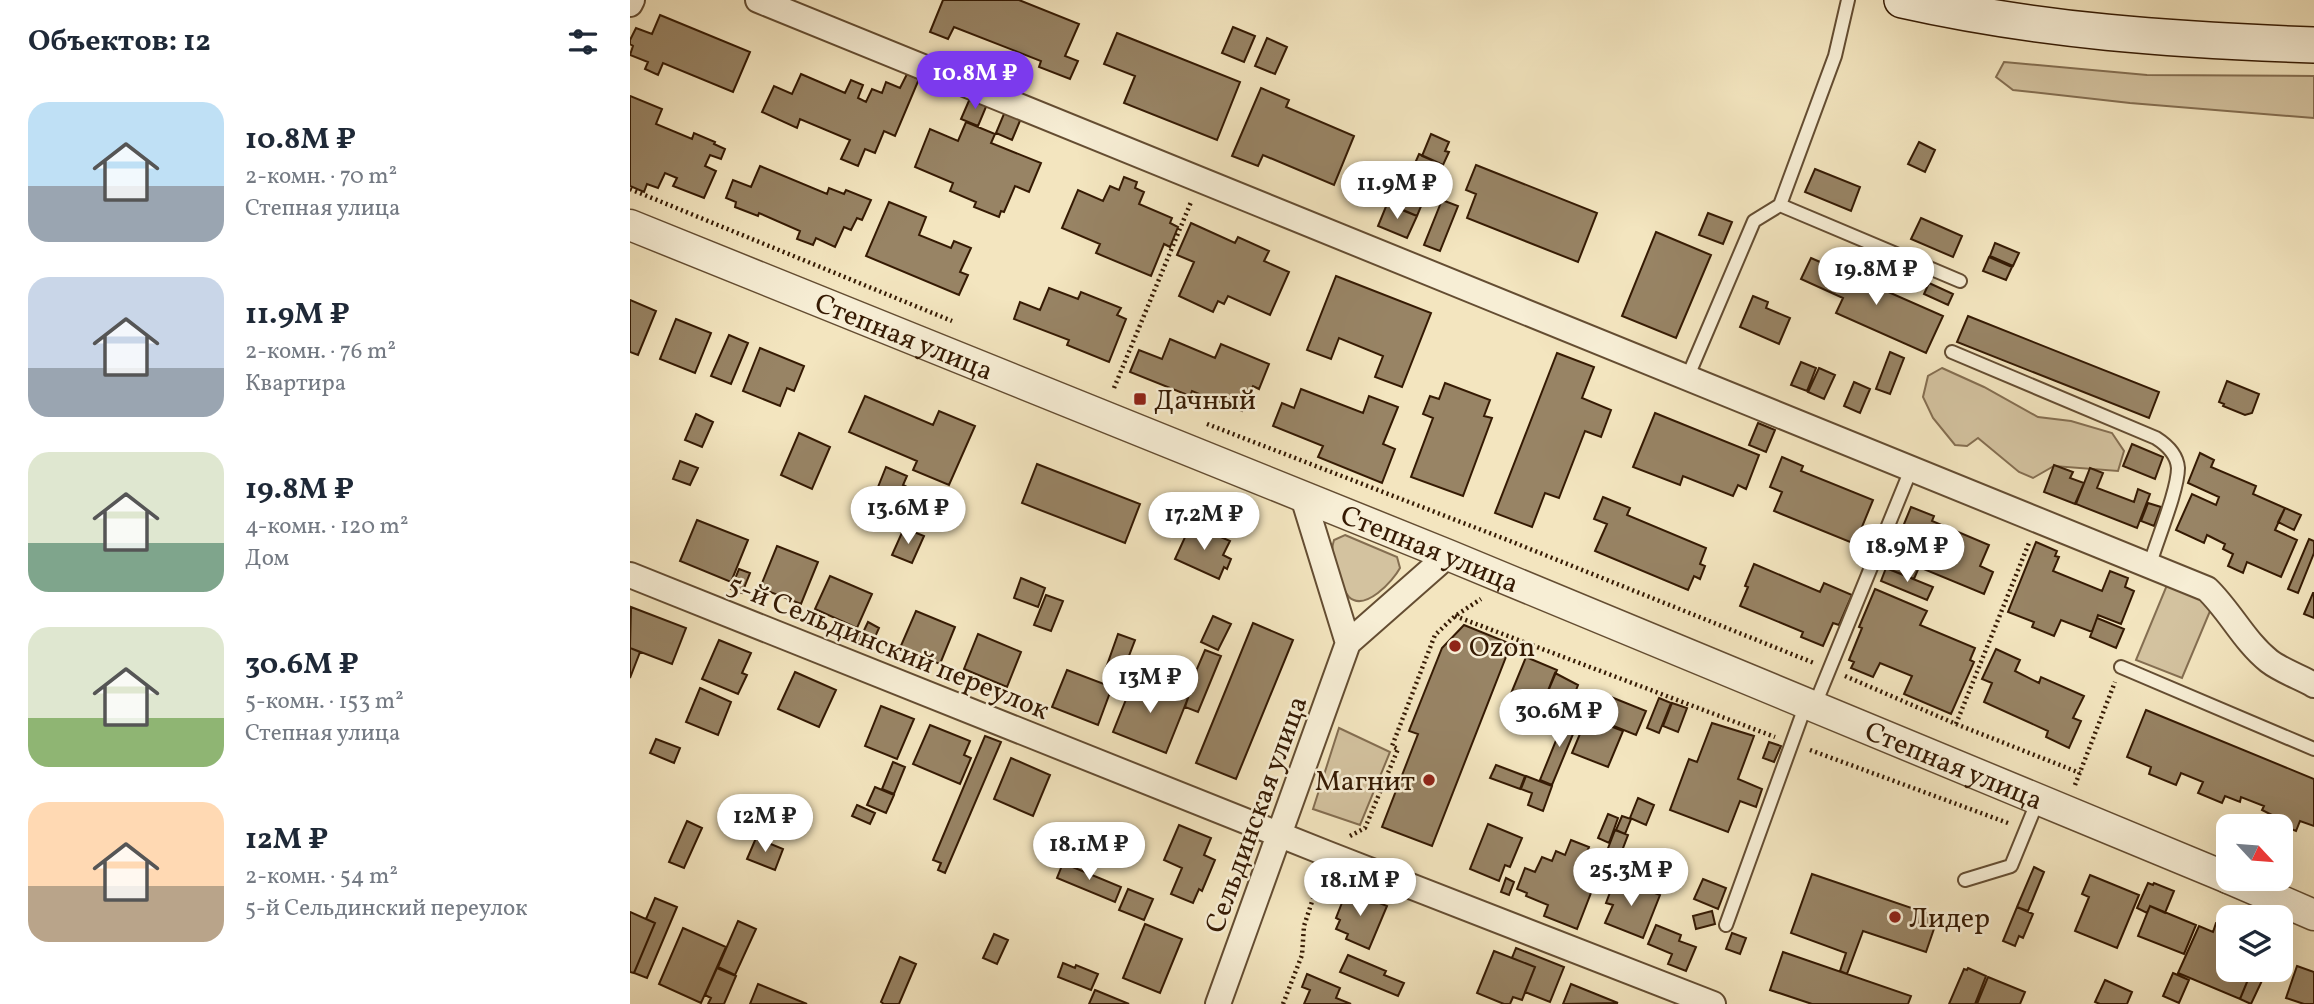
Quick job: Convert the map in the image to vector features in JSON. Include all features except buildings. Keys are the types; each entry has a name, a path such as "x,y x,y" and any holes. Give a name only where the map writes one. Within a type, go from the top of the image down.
{"main road":[{"path":"1902,0 2030,24 2128,36 2314,44"}],"street":[{"path":"758,0 2207,589 2220,601 2255,647 2271,662 2314,685"},
{"name":"Степная улица","path":"630,225 1448,555 2216,873"},
{"path":"1303,497 1348,643"},
{"name":"Сельдинская улица","path":"1218,1004 1348,643 1448,555"},
{"name":"5-й Сельдинский переулок","path":"630,575 1280,835 1713,1004"},
{"name":"Степная улица","path":"2258,891 2314,915"}],"lane":[{"path":"1688,376 1754,221 1780,205 1835,56 1848,0"},
{"path":"1780,205 1960,281"},
{"path":"1952,352 2156,438 2169,446 2178,466 2150,564"},
{"path":"1726,925 1810,705 1830,669 1912,467"},
{"path":"2121,667 2314,749"},
{"path":"1965,880 2011,866 2038,800"}],"path":[{"path":"1123,391 1114,388 1200,179"},
{"path":"630,189 961,325"},
{"path":"1204,423 1510,541 2080,773"},
{"path":"1956,724 2039,519"},
{"path":"1283,1004 1302,955 1304,926 1332,844 1366,828 1398,749 1391,746 1435,635 1455,616 1488,595"},
{"path":"1455,616 1522,642"},
{"path":"2066,811 2121,667"}],"shaded area":[{"path":"2004,62 2147,75 2314,76 2314,118 2130,103 2013,90 1996,77"},
{"path":"1942,368 1984,387 2038,417 2071,421 2112,433 2124,451 2118,471 2054,466 2033,478 2019,472 1978,438 1967,446 1955,445 1933,418 1923,397 1928,376"},
{"path":"1345,535 1397,557 1400,568 1385,587 1363,601 1355,601 1347,595 1334,560 1334,540"},
{"path":"2167,585 2213,604 2182,678 2136,660"},
{"path":"1339,728 1390,752 1360,825 1313,809"}],"place":[{"name":"Дачный","path":"1140,399"},
{"name":"Ozon","path":"1455,646"},
{"name":"Магнит","path":"1429,780"},
{"name":"Лидер","path":"1895,917"}]}
